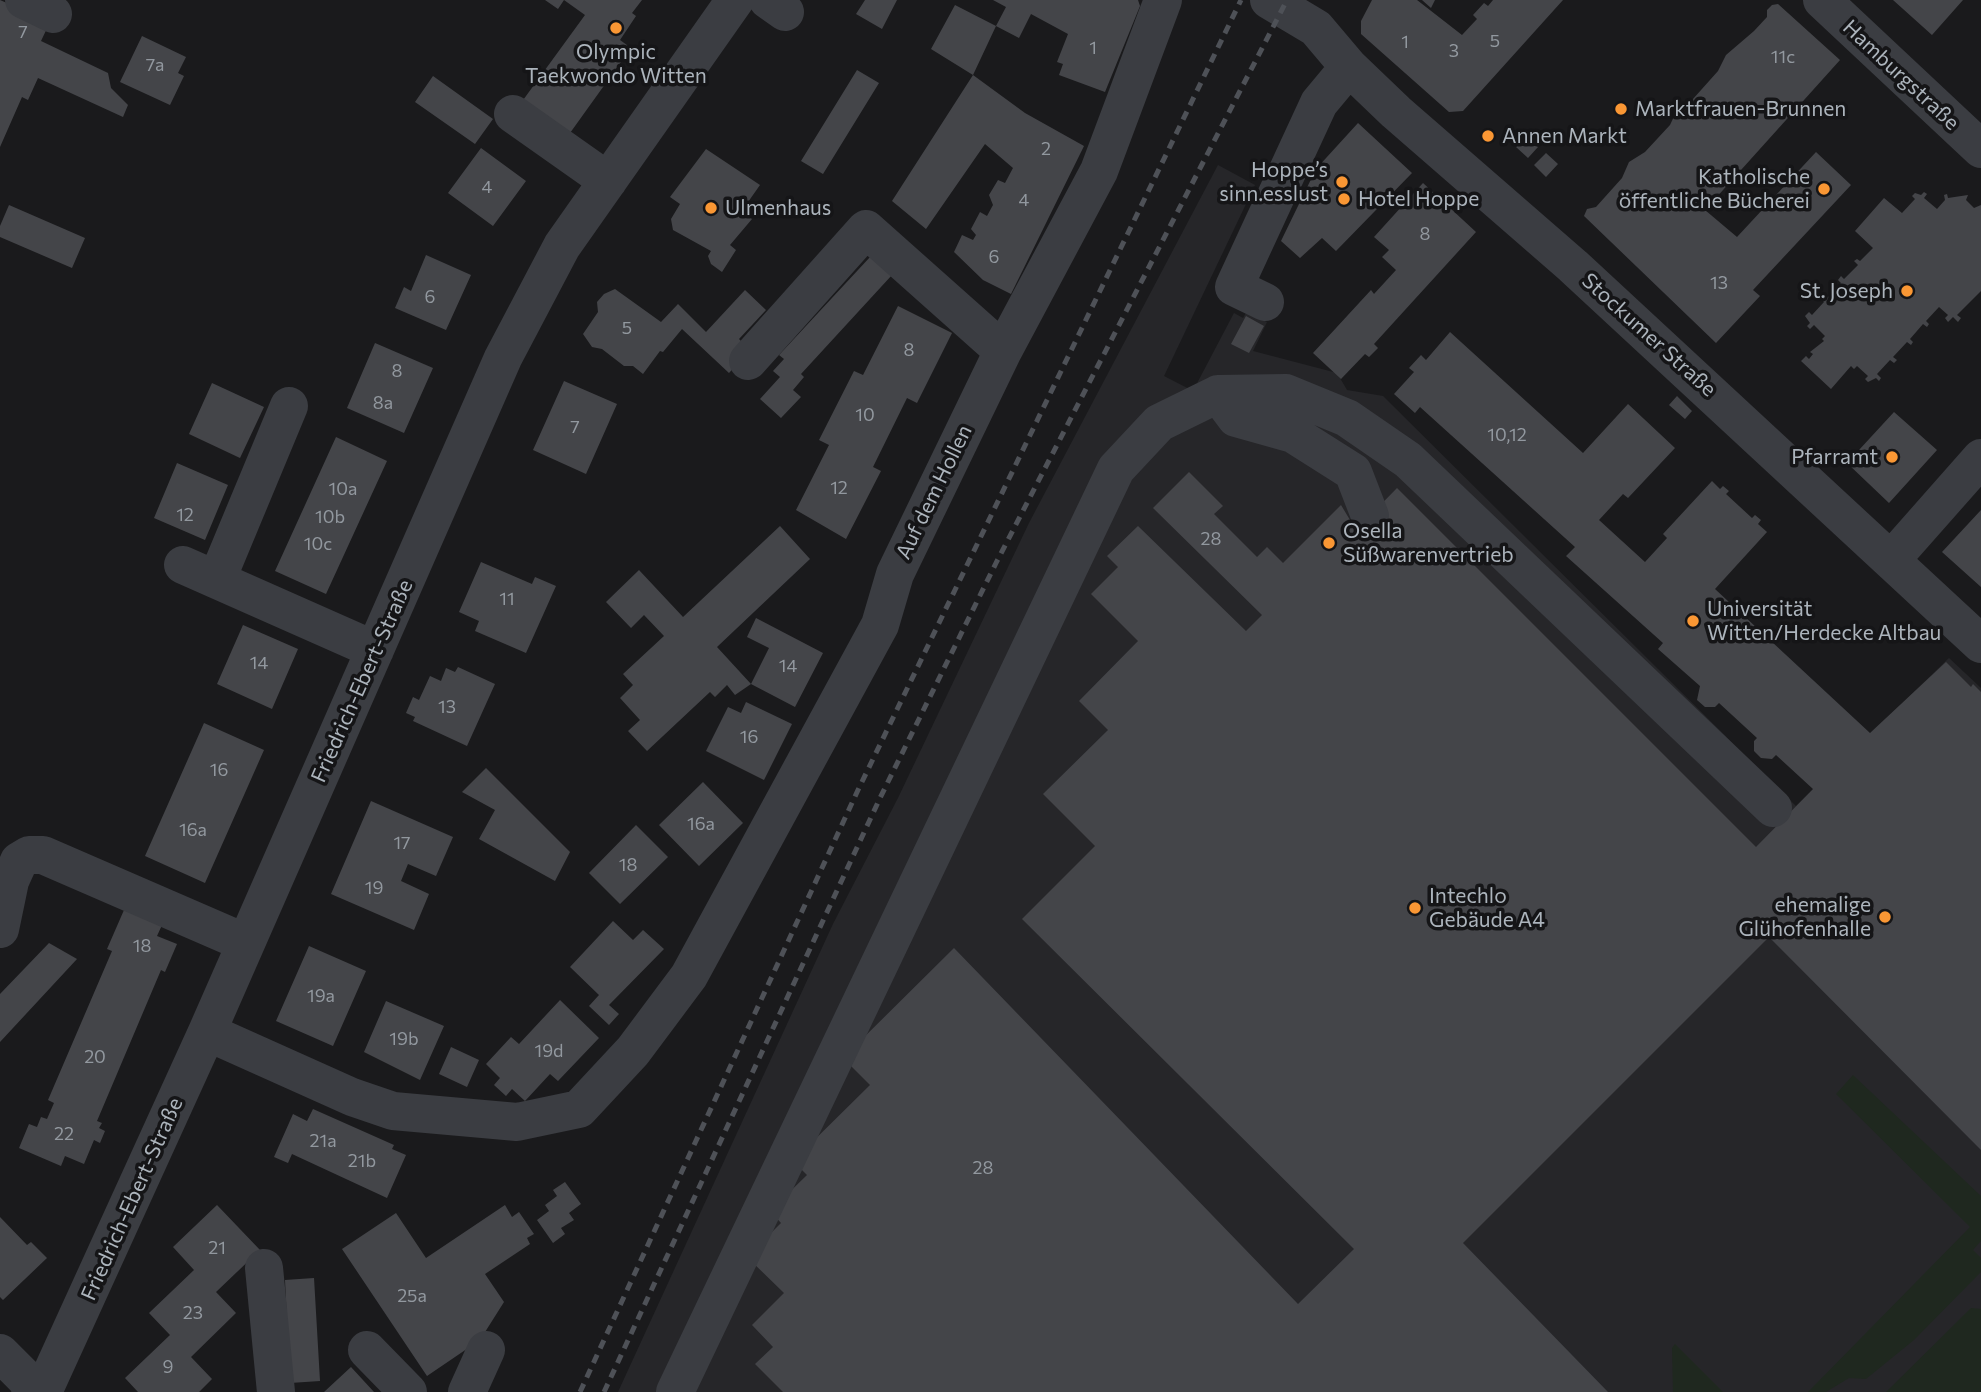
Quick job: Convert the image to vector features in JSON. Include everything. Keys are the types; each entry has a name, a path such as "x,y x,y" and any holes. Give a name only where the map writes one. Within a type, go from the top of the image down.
{"street":[{"name":"Friedrich-Ebert-Straße","path":"43,1392 207,1032 503,358 562,246 734,0"},
{"name":"Auf dem Hollen","path":"207,1032 352,1097 393,1111 517,1122 579,1109 633,1051 689,976 880,625 895,574 1003,351 1099,171 1163,0"},
{"name":"Stockumer Straße","path":"1269,0 1324,14 1349,67 1525,222 1981,644"},
{"name":"Hamburgstraße","path":"1822,0 1940,91 1981,149"},
{"path":"1265,302 1234,287 1319,103 1349,67"},
{"path":"513,114 608,181"},
{"path":"748,361 866,229 1003,351"},
{"path":"675,1392 1116,469 1159,423 1218,394 1286,393 1347,418 1408,460 1773,808"},
{"path":"1218,394 1236,418 1293,434 1353,472 1370,516"},
{"path":"289,406 200,572 375,650"},
{"path":"1891,560 1981,458"},
{"path":"0,929 10,881 19,862 29,855 43,855 246,943"},
{"path":"264,1268 276,1392"},
{"path":"367,1350 408,1392"},
{"path":"467,1392 486,1350"},
{"path":"0,1353 27,1380 32,1392"}],"shaded area":[{"path":"1218,165 1255,185 1164,376 1193,391 1234,313 1243,318 1246,313 1267,322 1253,351 1337,373 1347,390 1383,396 1796,806 1949,658 1981,688 1981,1392 618,1392 833,924 898,798 1029,523"},
{"path":"1853,1075 1981,1196 1981,1241 1973,1250 1981,1258 1981,1272 1914,1340 1866,1379 1849,1378 1826,1392 1808,1392 1970,1227 1836,1094"},
{"path":"1971,1308 1981,1309 1981,1392 1886,1392"},
{"path":"1675,1344 1723,1392 1673,1392 1672,1348"}],"building":[{"path":"0,0 50,22 41,41 108,73 111,88 128,105 123,117 38,78 28,100 22,97 0,147"},
{"path":"545,0 564,0 558,9"},
{"path":"564,0 642,0 632,13 636,16 620,40 631,48 565,140 518,107 585,15"},
{"path":"865,0 897,0 882,29 856,14"},
{"path":"993,0 1138,0 1140,6 1105,92 1059,75 1063,64 1057,62 1068,34 1031,14 1019,38 996,26 1006,7"},
{"path":"1372,0 1417,0 1462,35 1477,19 1473,15 1484,3 1488,6 1493,0 1563,0 1463,111 1449,112 1361,34 1361,21"},
{"path":"1422,0 1435,0 1431,8"},
{"path":"1893,0 1963,0 1932,35"},
{"path":"1778,4 1840,60 1705,210 1737,237 1816,152 1851,185 1753,290 1760,296 1716,343 1584,216 1587,209 1596,207 1622,178 1629,162 1645,152 1670,125 1678,108 1693,99 1718,71 1726,55 1767,17 1767,10"},
{"path":"955,5 996,26 973,75 931,49"},
{"path":"142,36 186,57 178,73 184,76 170,105 120,82"},
{"path":"857,70 879,83 823,174 801,161"},
{"path":"973,75 1025,113 1084,146 1011,294 983,280 954,252 962,235 973,240 976,235 971,229 980,212 987,216 993,205 989,195 998,180 1005,183 1013,168 985,144 926,229 892,201"},
{"path":"433,76 493,119 475,144 415,102"},
{"name":"Hotel Hoppe","path":"1358,123 1412,173 1336,251 1322,238 1300,258 1281,241 1316,169"},
{"path":"1527,136 1538,147 1528,158 1516,147"},
{"path":"481,148 526,181 493,226 448,193"},
{"name":"Ulmenhaus","path":"706,149 760,185 741,212 752,219 730,245 736,250 722,272 711,264 708,256 711,251 673,230 671,219 680,204 670,197"},
{"path":"1546,153 1558,164 1546,177 1534,165"},
{"path":"1423,183 1476,232 1374,344 1378,348 1369,357 1365,354 1341,379 1313,353 1371,290 1374,294 1396,270 1382,257 1389,250 1374,237"},
{"name":"St. Joseph","path":"1924,192 1927,194 1924,198 1937,209 1947,194 1948,198 1968,195 1966,200 1974,208 1981,205 1981,291 1957,315 1961,318 1958,322 1953,317 1948,322 1945,318 1948,315 1939,307 1926,321 1929,324 1927,327 1923,324 1910,339 1913,342 1911,345 1907,342 1893,357 1897,360 1894,363 1890,360 1877,374 1881,378 1879,381 1876,378 1868,382 1865,379 1868,376 1857,366 1854,369 1851,366 1831,389 1801,361 1806,356 1809,359 1813,354 1810,352 1824,341 1822,339 1825,336 1814,325 1810,329 1807,326 1810,323 1805,316 1809,312 1812,315 1824,302 1821,299 1825,294 1828,297 1841,283 1838,280 1841,276 1844,279 1858,265 1854,261 1860,261 1873,248 1855,231 1884,198 1902,213 1915,199 1912,196 1915,193 1921,195"},
{"path":"9,205 85,238 72,268 0,237 0,226"},
{"path":"426,255 471,275 446,330 395,308 404,287 411,291"},
{"path":"871,256 892,275 801,374 804,377 793,390 801,397 781,418 760,399 780,377 773,371 784,359 779,355"},
{"path":"615,289 661,322 678,304 706,332 745,290 766,310 739,339 750,350 729,373 682,329 663,352 660,351 643,374 633,366 624,366 602,349 592,347 583,334 598,312 597,302 604,294"},
{"path":"898,306 952,333 917,403 907,398 873,467 881,471 846,539 796,510 829,445 819,440 854,371 863,375"},
{"path":"1246,316 1264,326 1249,353 1231,344"},
{"path":"1450,332 1583,453 1628,404 1675,448 1628,498 1623,494 1599,520 1645,562 1667,538 1663,534 1712,481 1720,489 1723,486 1729,491 1726,494 1752,518 1755,515 1761,520 1758,524 1767,532 1715,589 1870,733 1946,662 1971,687 1973,684 1981,692 1981,1150 1769,937 1463,1243 1608,1392 783,1392 755,1364 773,1347 752,1325 784,1293 747,1257 781,1223 770,1211 807,1175 793,1161 870,1085 843,1058 954,948 1298,1304 1354,1249 1022,919 1095,846 1043,794 1108,730 1079,701 1138,641 1091,594 1118,567 1107,556 1138,526 1246,631 1262,615 1153,508 1189,472 1223,506 1214,514 1257,557 1267,547 1283,563 1341,505 1356,530 1397,488 1756,847 1813,789 1776,755 1772,759 1761,758 1754,751 1754,741 1757,738 1719,703 1715,707 1705,707 1697,700 1700,686 1658,649 1663,643 1566,556 1575,547 1420,407 1415,413 1394,394 1414,372 1409,368 1421,355 1426,360"},
{"path":"375,343 433,368 404,433 347,408"},
{"path":"564,381 617,404 586,474 533,450"},
{"path":"212,383 264,407 240,458 189,434"},
{"path":"1677,396 1692,411 1685,419 1669,405"},
{"name":"Pfarramt","path":"1894,412 1937,450 1889,503 1847,463"},
{"path":"336,437 387,461 326,594 275,571"},
{"path":"177,463 228,485 205,540 154,518"},
{"path":"1981,510 1981,587 1942,552"},
{"path":"780,526 810,559 717,647 751,684 735,695 727,685 715,697 710,692 647,751 628,731 640,720 620,698 633,685 623,674 664,636 644,615 631,628 606,602 639,570 683,617"},
{"path":"481,562 532,584 535,577 556,586 526,653 475,631 479,621 459,612"},
{"path":"756,618 823,653 795,707 751,684 769,648 747,637"},
{"path":"243,625 298,649 272,709 217,684"},
{"path":"458,667 495,684 467,746 413,721 415,717 406,713 413,697 419,700 430,676 441,681 446,668 455,672"},
{"path":"746,702 792,724 764,780 706,751 728,707 741,713"},
{"path":"204,723 264,750 205,883 145,856"},
{"path":"486,768 570,852 555,881 479,839 495,810 462,792"},
{"path":"703,782 743,823 699,866 659,825"},
{"path":"371,801 453,837 436,876 408,864 401,881 429,894 414,930 331,894"},
{"path":"636,825 668,857 620,904 589,873"},
{"path":"124,910 162,925 157,936 177,944 165,972 161,970 97,1121 102,1123 99,1128 105,1131 100,1143 94,1140 84,1164 65,1156 61,1166 19,1148 29,1124 37,1127 41,1117 47,1119 54,1103 48,1100 112,951 107,949"},
{"path":"613,921 633,940 643,930 664,949 609,1005 619,1014 609,1025 589,1006 599,995 570,967"},
{"path":"49,943 77,959 0,1042 0,994"},
{"path":"309,946 366,971 333,1046 276,1021"},
{"path":"560,1000 599,1038 558,1081 550,1074 525,1101 512,1089 506,1096 494,1085 500,1078 486,1064 511,1037 519,1044"},
{"path":"386,1001 444,1026 420,1080 364,1052"},
{"path":"451,1047 479,1060 467,1087 439,1074"},
{"path":"313,1109 394,1145 392,1149 406,1155 387,1198 292,1154 288,1163 274,1157 293,1114 307,1121"},
{"path":"565,1182 581,1204 569,1213 574,1220 561,1228 565,1234 553,1243 537,1220 549,1211 545,1205 557,1196 553,1190"},
{"path":"217,1205 260,1250 216,1292 236,1313 191,1357 212,1379 199,1392 138,1392 125,1378 170,1335 149,1313 194,1270 173,1247"},
{"path":"505,1205 512,1217 519,1212 534,1234 527,1238 530,1244 485,1274 504,1302 480,1340 427,1376 342,1249 396,1213 426,1258"},
{"path":"0,1217 27,1245 31,1242 47,1258 3,1300 0,1297"},
{"path":"314,1278 320,1381 290,1383 285,1280"},
{"path":"351,1367 374,1392 324,1392"}],"railway":[{"path":"580,1392 858,790 1241,0"},
{"path":"604,1392 880,798 996,563 1287,0"}],"place":[{"name":"Olympic Taekwondo Witten","path":"616,28"},
{"name":"Marktfrauen-Brunnen","path":"1621,109"},
{"name":"Annen Markt","path":"1488,136"},
{"name":"Hoppe’s sinn.esslust","path":"1342,182"},
{"name":"Katholische öffentliche Bücherei","path":"1824,189"},
{"name":"Hotel Hoppe","path":"1344,199"},
{"name":"Ulmenhaus","path":"711,208"},
{"name":"St. Joseph","path":"1907,291"},
{"name":"Pfarramt","path":"1892,457"},
{"name":"Osella Süßwarenvertrieb","path":"1329,543"},
{"name":"Universität Witten/Herdecke Altbau","path":"1693,621"},
{"name":"Intechlo Gebäude A4","path":"1415,908"},
{"name":"ehemalige Glühofenhalle","path":"1885,917"}]}
